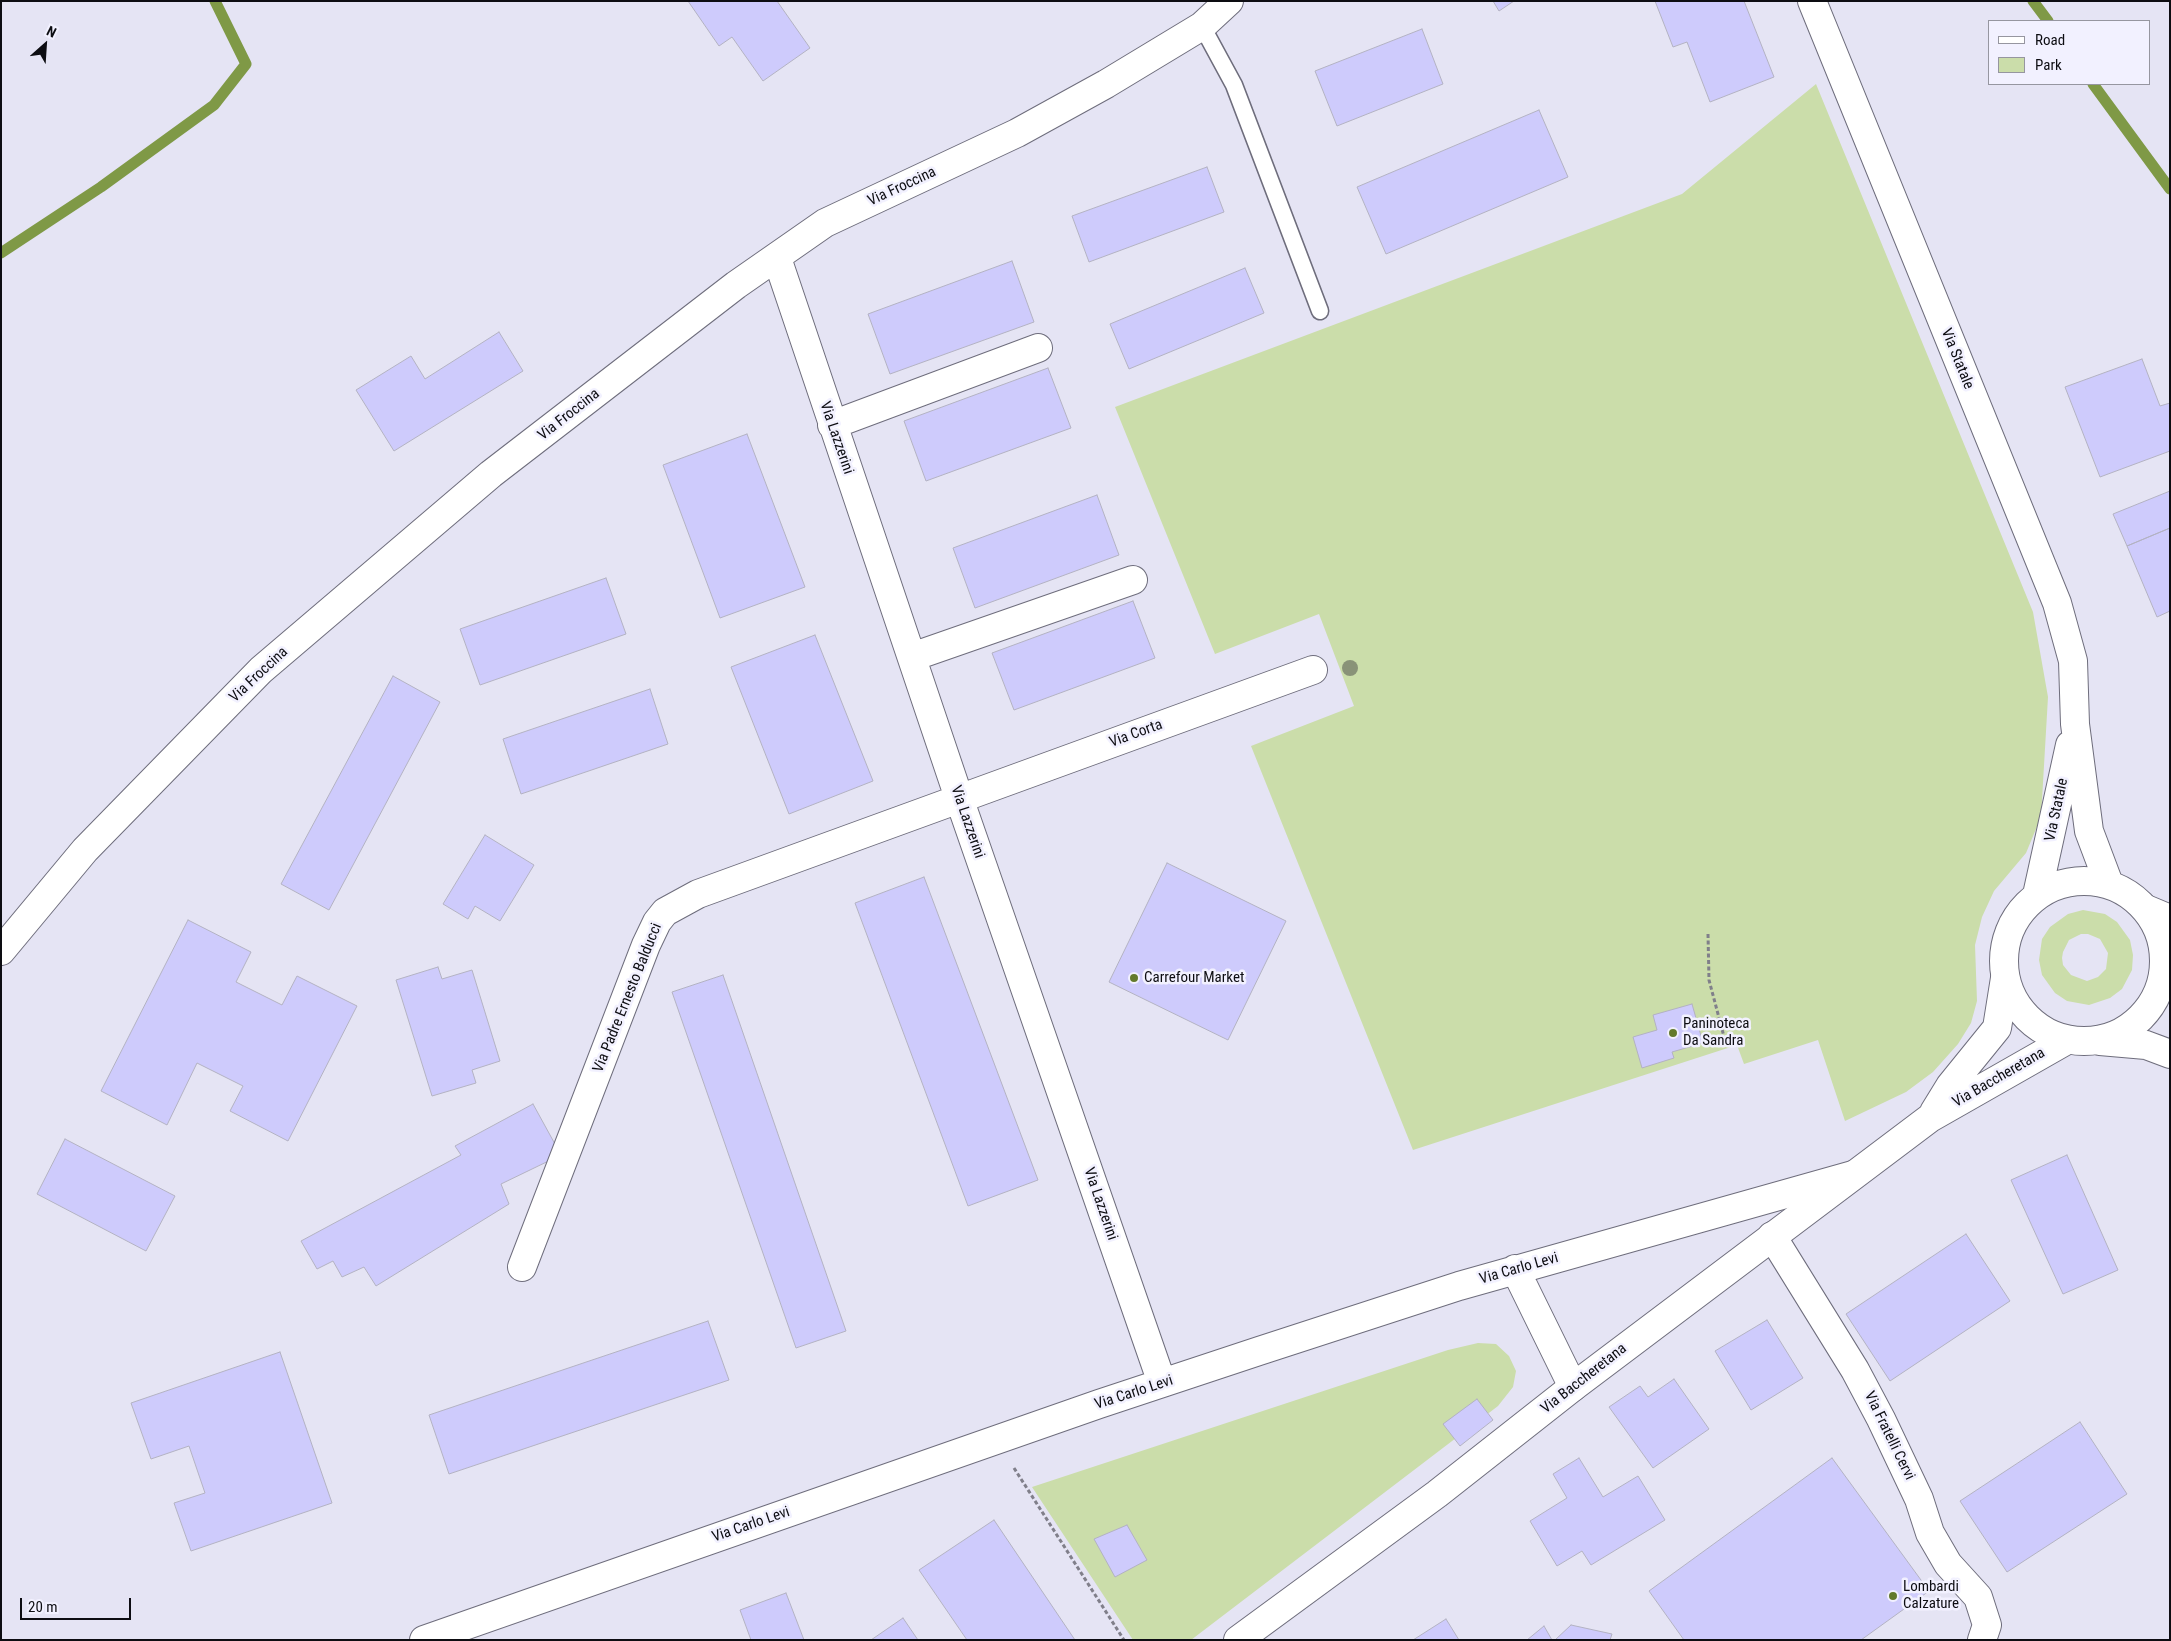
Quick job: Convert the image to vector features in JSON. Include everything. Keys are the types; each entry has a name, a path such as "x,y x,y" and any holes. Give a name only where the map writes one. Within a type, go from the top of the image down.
{"street":[{"name":"Via Froccina","path":"1,951 85,850 262,670 491,474 736,285 825,223 1016,133 1132,70 1202,26 1229,1"},
{"name":"Via Statale","path":"1812,4 2057,603 2073,661 2075,724 2089,831 2109,884"},
{"name":"Via Lazzerini","path":"777,258 959,798 1162,1384"},
{"path":"832,425 1038,348"},
{"path":"912,657 1133,580"},
{"name":"Via Corta","path":"959,798 1313,670"},
{"name":"Via Statale","path":"2036,895 2053,831 2075,724"},
{"name":"Via Padre Ernesto Balducci","path":"522,1267 646,945 657,922 665,912 698,894 959,798"},
{"path":"2094,1041 2116,1035 2136,1022 2167,985 2158,914 2129,894 2109,884 2084,880 2059,884 2036,895 2020,911 2008,932 2003,955 2005,978 2013,1000 2027,1018 2046,1032 2067,1040 2146,1045 2170,1054"},
{"name":"Via Baccheretana","path":"1930,1118 1950,1086 1996,1028 2005,978"},
{"name":"Via Baccheretana","path":"1238,1640 1437,1494 1572,1387 1930,1118 2067,1040"},
{"name":"Via Carlo Levi","path":"424,1640 1162,1384 1515,1270 1853,1175"},
{"name":"Via Fratelli Cervi","path":"1772,1236 1855,1370 1882,1418 1919,1499 1930,1533 1948,1564 1978,1597 1987,1625 1982,1640"},
{"path":"1515,1270 1572,1387"}],"lane":[{"path":"1202,26 1234,85 1320,310"}],"path":[{"path":"1708,934 1709,980 1727,1048"},
{"path":"996,1440 1124,1640"}],"green space":[{"path":"1816,84 2033,612 2048,697 2041,817 2026,853 1994,891 1982,917 1975,945 1977,1001 1971,1023 1958,1044 1933,1072 1906,1092 1845,1121 1818,1040 1744,1064 1737,1045 1413,1150 1251,746 1354,706 1319,614 1215,654 1115,407 1682,194"},
{"path":"2083,910 2105,914 2117,922 2130,940 2133,955 2132,970 2122,989 2110,998 2089,1005 2067,1001 2055,993 2042,975 2039,960 2042,939 2050,927 2068,914","holes":["2081,934 2088,934 2100,939 2108,953 2106,969 2098,977 2087,981 2071,975 2063,965 2062,958 2069,940"]},
{"path":"1478,1343 1496,1344 1509,1356 1516,1371 1513,1387 1498,1406 1191,1640 1133,1640 1032,1487 1448,1350"}],"building":[{"path":"688,1 777,1 810,48 763,81 732,37 719,46"},
{"path":"1493,1 1514,1 1499,11"},
{"path":"1655,1 1744,1 1774,77 1710,102 1687,42 1673,47"},
{"path":"1422,29 1443,84 1337,126 1315,71"},
{"path":"1539,110 1568,177 1386,254 1357,187"},
{"path":"1207,167 1224,212 1089,262 1072,216"},
{"path":"1012,261 1034,322 890,374 868,314"},
{"path":"1245,268 1264,313 1129,369 1110,324"},
{"path":"499,332 523,371 394,451 356,390 411,356 425,379"},
{"path":"2142,359 2160,406 2170,403 2170,451 2100,477 2065,387"},
{"path":"1048,368 1071,428 926,481 904,421"},
{"path":"747,434 805,587 720,618 663,465"},
{"path":"2170,491 2170,528 2127,546 2113,514"},
{"path":"1097,495 1119,555 975,608 953,548"},
{"path":"2170,528 2170,611 2157,617 2127,546"},
{"path":"606,578 626,634 480,685 460,629"},
{"path":"1133,601 1155,658 1014,710 992,653"},
{"path":"815,635 873,781 789,814 731,667"},
{"path":"393,676 440,702 329,910 281,884"},
{"path":"650,689 668,744 521,794 503,739"},
{"path":"485,835 534,865 500,921 475,906 468,919 443,904"},
{"path":"1167,863 1286,921 1228,1040 1109,982"},
{"path":"924,877 1038,1180 968,1206 855,903"},
{"path":"188,920 251,952 236,982 282,1005 297,976 357,1006 288,1141 230,1111 243,1086 197,1063 167,1125 101,1091"},
{"path":"438,967 442,979 472,970 500,1061 472,1070 476,1083 432,1096 396,980"},
{"path":"723,975 846,1331 796,1348 672,992"},
{"name":"Paninoteca Da Sandra","path":"1692,1004 1703,1043 1672,1052 1674,1058 1642,1068 1633,1037 1657,1030 1653,1015"},
{"path":"533,1104 561,1155 501,1184 509,1204 376,1286 364,1267 342,1277 333,1261 317,1269 301,1241 461,1155 455,1146"},
{"path":"65,1139 175,1196 146,1251 37,1194"},
{"path":"2067,1155 2118,1270 2063,1294 2011,1180"},
{"path":"1966,1234 2010,1301 1890,1381 1846,1314"},
{"path":"1767,1320 1803,1378 1751,1410 1715,1351"},
{"path":"708,1321 729,1380 449,1474 429,1415"},
{"path":"280,1352 332,1503 191,1551 174,1503 205,1493 189,1446 151,1459 131,1403"},
{"path":"1674,1379 1709,1429 1653,1468 1609,1407 1640,1386 1648,1397"},
{"path":"1477,1399 1493,1420 1460,1446 1443,1424"},
{"path":"2080,1422 2127,1494 2007,1572 1960,1501"},
{"path":"1579,1458 1603,1497 1638,1476 1665,1520 1591,1565 1582,1551 1557,1566 1530,1521 1567,1498 1553,1474"},
{"path":"1832,1458 1929,1591 1861,1640 1684,1640 1649,1591"},
{"path":"994,1520 1075,1640 967,1640 919,1570"},
{"path":"1127,1525 1147,1560 1115,1577 1094,1539"},
{"path":"786,1593 804,1640 751,1640 740,1610"},
{"path":"903,1618 918,1640 871,1640"},
{"path":"1446,1619 1459,1640 1413,1640"},
{"path":"1571,1625 1612,1634 1610,1640 1555,1640"},
{"path":"1544,1626 1552,1640 1527,1640"}],"waterway":[{"path":"1,253 101,187 214,105 246,64 215,1"},
{"path":"2033,1 2047,20"},
{"path":"2094,85 2170,189"}],"place":[{"name":"Carrefour Market","path":"1134,978"},
{"name":"Paninoteca Da Sandra","path":"1673,1033"},
{"name":"Lombardi Calzature","path":"1893,1596"}]}
